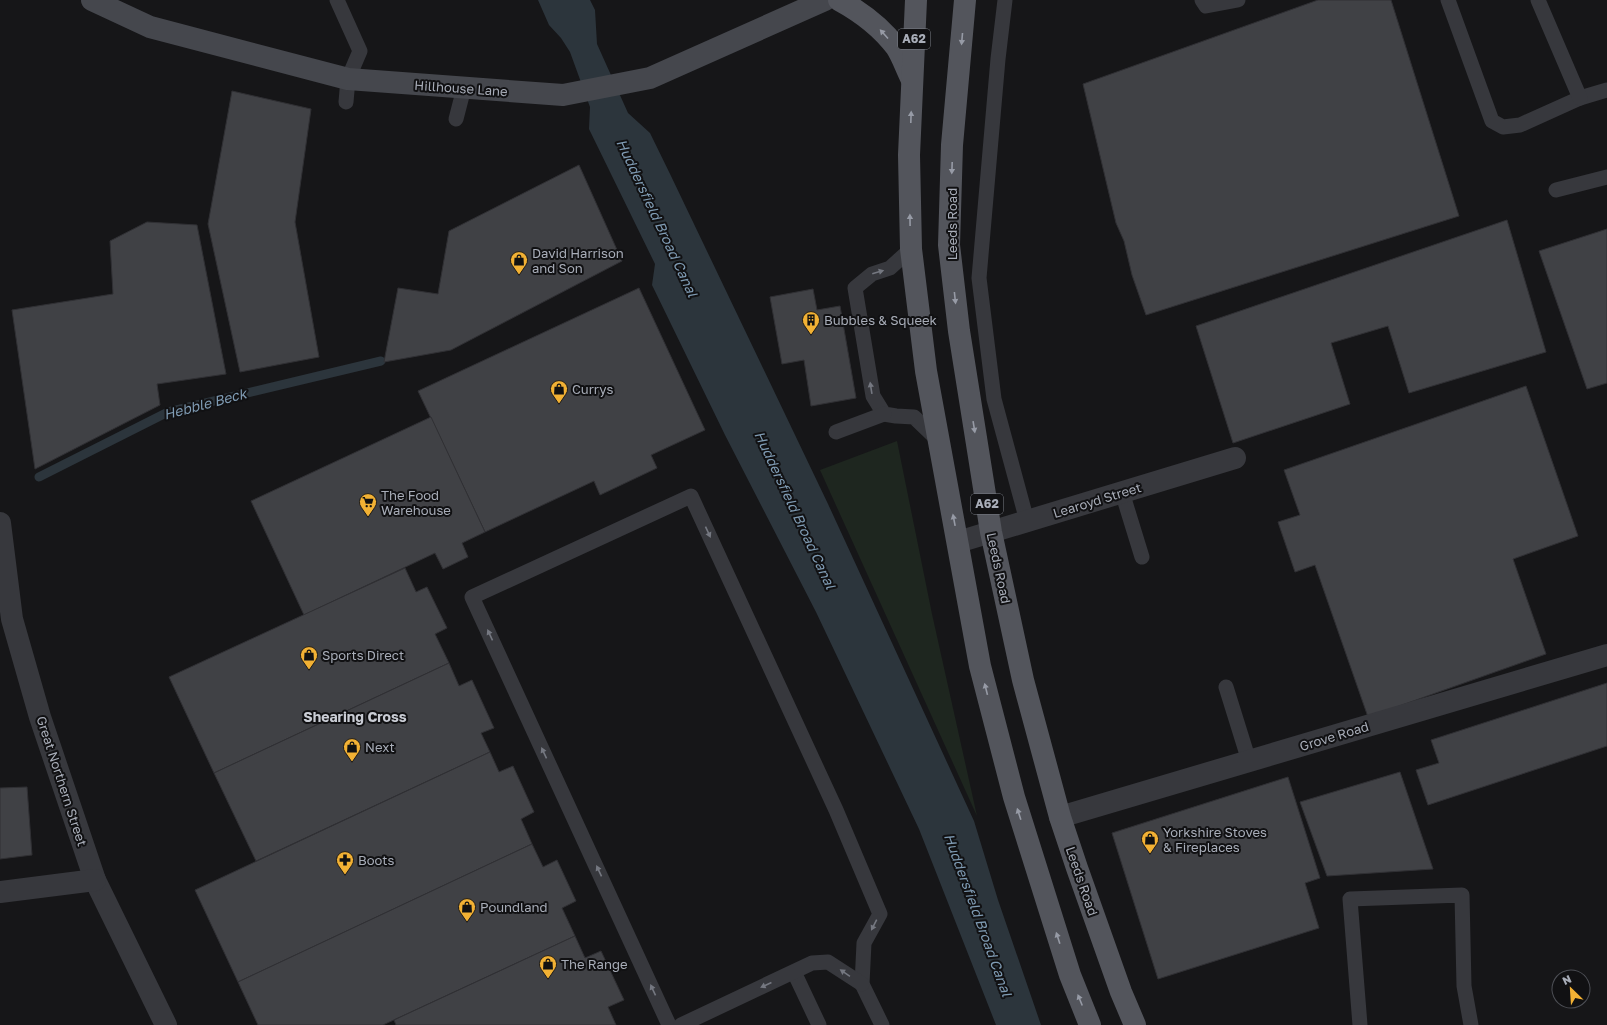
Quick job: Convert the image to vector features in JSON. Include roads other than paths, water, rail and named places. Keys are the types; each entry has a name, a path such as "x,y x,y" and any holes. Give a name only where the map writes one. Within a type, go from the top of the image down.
{"main road":[{"path":"839,0 856,9 876,25 896,48 912,79"},
{"name":"A62","path":"916,0 909,155 911,249 926,371 980,666 1014,797 1070,976 1090,1025"},
{"name":"Leeds Road","path":"965,0 952,145 949,245 959,331 992,532 1023,680 1060,817 1121,992 1135,1025"}],"street":[{"name":"Hillhouse Lane","path":"92,0 150,27 348,79 563,95 650,78 825,0"},
{"name":"Learoyd Street","path":"958,542 1235,458"},
{"name":"Great Northern Street","path":"0,523 12,618 40,717 95,880 166,1025"},
{"name":"Grove Road","path":"1060,817 1607,655"},
{"path":"0,892 95,880"}],"lane":[{"path":"338,0 360,51 348,79 346,102"},
{"path":"1005,0 998,59 979,278 994,399 1027,521"},
{"path":"1202,0 1206,6 1238,0"},
{"path":"1448,0 1492,121 1503,127 1520,125 1580,98 1607,90"},
{"path":"1538,0 1580,98"},
{"path":"456,120 464,88"},
{"path":"1556,190 1607,178"},
{"path":"884,414 873,396 855,288 872,274 890,268 911,249"},
{"path":"836,432 884,414 914,417 939,441"},
{"path":"1122,492 1142,557"},
{"path":"669,1025 472,597 691,496 836,810 880,914 864,944 862,984 882,1025"},
{"path":"1226,687 1249,761"},
{"path":"1360,1025 1350,899 1462,895 1464,986 1471,1025"},
{"path":"681,1025 812,963 828,962 862,984"},
{"path":"794,972 819,1025"}],"water":[{"name":"Huddersfield Broad Canal","path":"538,0 590,0 595,10 597,44 628,113 650,133 828,504 974,821 998,900 1041,1025 996,1025 919,829 816,612 725,435 652,285 655,264 589,129 590,107 570,52 561,38 549,25"}],"waterway":[{"name":"Hebble Beck","path":"39,477 168,412 381,361"}],"place":[{"name":"David Harrison and Son","path":"519,275"},
{"name":"Bubbles & Squeek","path":"811,335"},
{"name":"Currys","path":"559,404"},
{"name":"The Food Warehouse","path":"368,517"},
{"name":"Sports Direct","path":"309,670"},
{"name":"Next","path":"352,762"},
{"name":"Yorkshire Stoves & Fireplaces","path":"1150,854"},
{"name":"Boots","path":"345,875"},
{"name":"Poundland","path":"467,922"},
{"name":"The Range","path":"548,979"}],"district":[{"name":"Shearing Cross","path":"355,717"}]}
